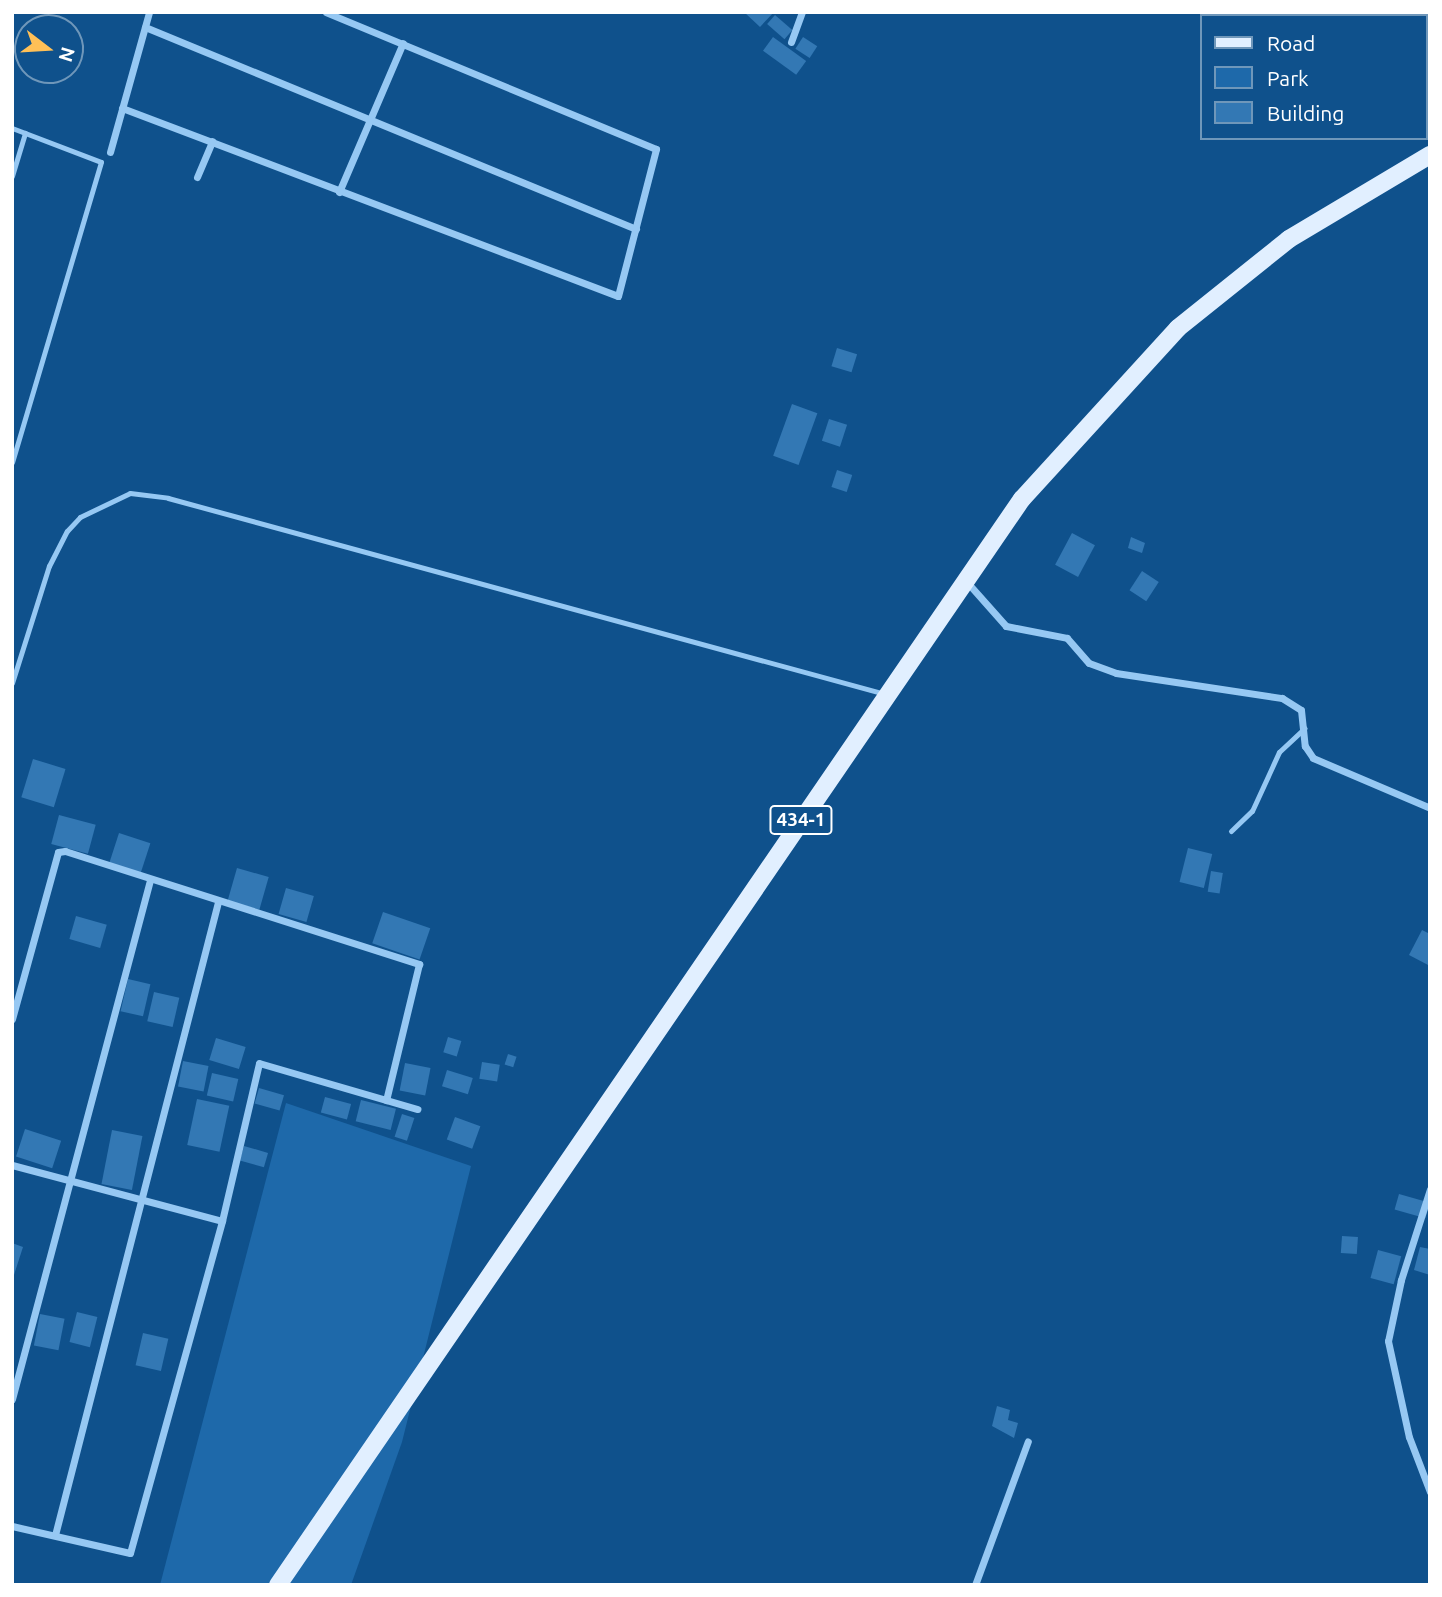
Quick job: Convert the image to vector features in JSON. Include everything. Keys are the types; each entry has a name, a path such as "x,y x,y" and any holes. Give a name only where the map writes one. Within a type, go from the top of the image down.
{"main road":[{"name":"434-1","path":"278,1585 1022,499 1178,328 1289,239 1430,155"}],"street":[{"path":"110,152 149,12"},
{"path":"122,108 618,296 656,149 326,12"},
{"path":"791,42 802,12"},
{"path":"145,27 367,122 636,229"},
{"path":"339,192 403,43"},
{"path":"197,177 212,141"},
{"path":"965,580 1006,625 1067,638 1089,663 1115,673 1282,698 1301,710 1305,746 1313,758 1430,808"},
{"path":"12,1019 58,852 419,964 386,1101"},
{"path":"12,1399 67,1181 150,880"},
{"path":"55,1535 218,902"},
{"path":"12,1526 130,1553 222,1221 260,1063 417,1110"},
{"path":"12,1165 222,1221"},
{"path":"1430,1189 1401,1280 1388,1341 1409,1437 1430,1492"},
{"path":"975,1585 1028,1441"}],"lane":[{"path":"12,128 101,162 12,463"},
{"path":"12,176 25,133"},
{"path":"12,683 49,566 66,531 80,517 131,493 168,498 887,694"},
{"path":"1231,831 1252,811 1279,752 1305,728"}],"green space":[{"path":"286,1103 471,1166 402,1442 351,1585 160,1585"}],"building":[{"path":"744,12 774,12 760,27"},
{"path":"775,15 792,30 784,39 767,24"},
{"path":"773,37 806,61 796,75 763,51"},
{"path":"803,37 817,46 810,58 795,49"},
{"path":"837,348 857,354 852,372 831,366"},
{"path":"792,404 817,413 799,465 773,456"},
{"path":"829,419 847,425 840,447 822,441"},
{"path":"837,470 852,475 847,492 831,487"},
{"path":"1072,533 1095,545 1078,577 1055,565"},
{"path":"1131,537 1145,543 1142,553 1128,548"},
{"path":"1142,571 1159,582 1146,601 1129,590"},
{"path":"33,759 66,769 54,807 21,797"},
{"path":"59,815 96,825 88,854 51,844"},
{"path":"119,833 150,843 140,875 109,864"},
{"path":"1188,848 1212,854 1204,888 1180,882"},
{"path":"237,868 269,877 259,910 228,901"},
{"path":"1211,871 1223,873 1220,894 1208,892"},
{"path":"286,888 314,896 306,922 279,914"},
{"path":"383,912 430,928 420,959 372,943"},
{"path":"76,916 107,925 100,948 69,939"},
{"path":"1422,930 1430,934 1430,966 1409,955"},
{"path":"128,979 150,984 143,1016 121,1011"},
{"path":"154,992 179,998 173,1027 147,1021"},
{"path":"448,1037 461,1041 457,1056 443,1052"},
{"path":"216,1038 246,1047 239,1069 209,1060"},
{"path":"508,1054 517,1057 513,1067 505,1064"},
{"path":"183,1061 209,1066 204,1091 178,1087"},
{"path":"482,1062 500,1065 497,1082 479,1079"},
{"path":"405,1063 431,1068 425,1095 400,1090"},
{"path":"447,1070 473,1078 468,1094 442,1086"},
{"path":"212,1073 238,1079 233,1101 207,1095"},
{"path":"259,1088 284,1095 280,1111 255,1103"},
{"path":"325,1097 351,1104 347,1119 321,1112"},
{"path":"197,1099 229,1106 220,1152 187,1145"},
{"path":"361,1100 396,1109 391,1130 356,1121"},
{"path":"402,1114 414,1118 407,1141 395,1137"},
{"path":"455,1117 480,1126 472,1149 447,1140"},
{"path":"25,1129 61,1141 52,1168 16,1157"},
{"path":"112,1130 142,1136 132,1190 102,1184"},
{"path":"244,1146 268,1153 264,1167 240,1160"},
{"path":"1399,1194 1430,1203 1425,1218 1395,1209"},
{"path":"1342,1236 1358,1237 1357,1254 1341,1253"},
{"path":"12,1243 23,1247 13,1278 12,1277"},
{"path":"1420,1247 1430,1249 1430,1275 1414,1270"},
{"path":"1378,1250 1401,1256 1394,1284 1370,1278"},
{"path":"77,1312 97,1317 90,1347 70,1342"},
{"path":"40,1314 65,1319 58,1350 34,1345"},
{"path":"143,1333 168,1339 161,1371 136,1365"},
{"path":"997,1406 1010,1410 1008,1420 1018,1423 1014,1438 992,1426"}]}
